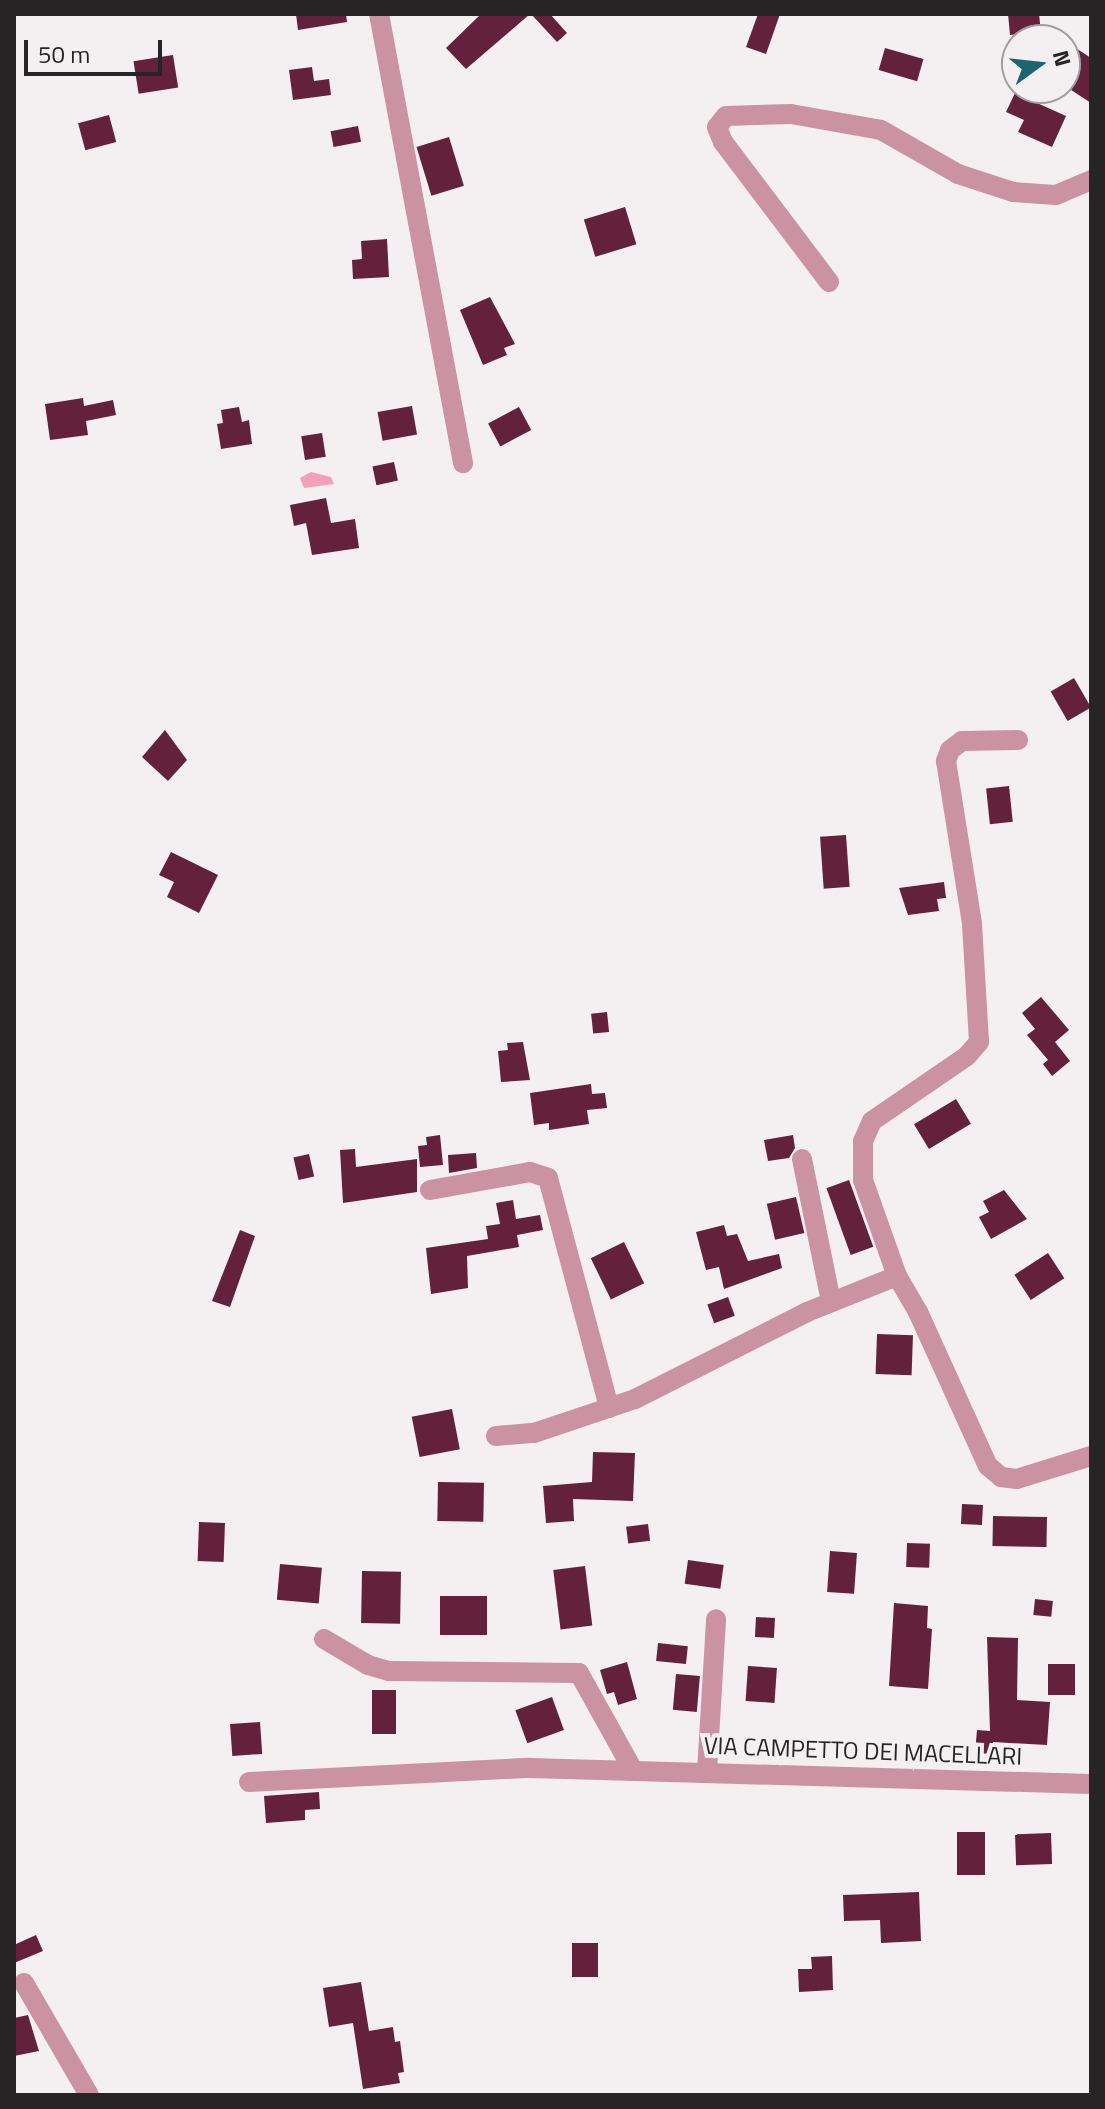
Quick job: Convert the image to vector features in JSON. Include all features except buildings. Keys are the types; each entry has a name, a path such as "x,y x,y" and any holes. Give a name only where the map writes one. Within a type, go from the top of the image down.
{"street":[{"path":"379,14 463,463"},
{"path":"829,282 723,142 717,127 726,116 791,114 873,128 898,137 958,174 1013,192 1056,195 1091,180"},
{"path":"1018,740 965,740 953,746 947,757 971,913 982,1031 971,1054 880,1114 864,1136 866,1194 897,1276 994,1472 1006,1479 1023,1478 1091,1456"},
{"path":"802,1159 831,1302"},
{"path":"430,1190 530,1172 548,1178 609,1408"},
{"path":"496,1436 534,1433 609,1408 831,1302 897,1276"},
{"path":"707,1772 716,1619"},
{"path":"324,1639 368,1665 389,1671 579,1673 633,1770"},
{"name":"VIA CAMPETTO DEI MACELLARI","path":"249,1782 494,1768 1091,1784"},
{"path":"24,1983 89,2095"}],"shaded area":[{"path":"311,472 331,477 334,484 304,488 300,478"}]}
